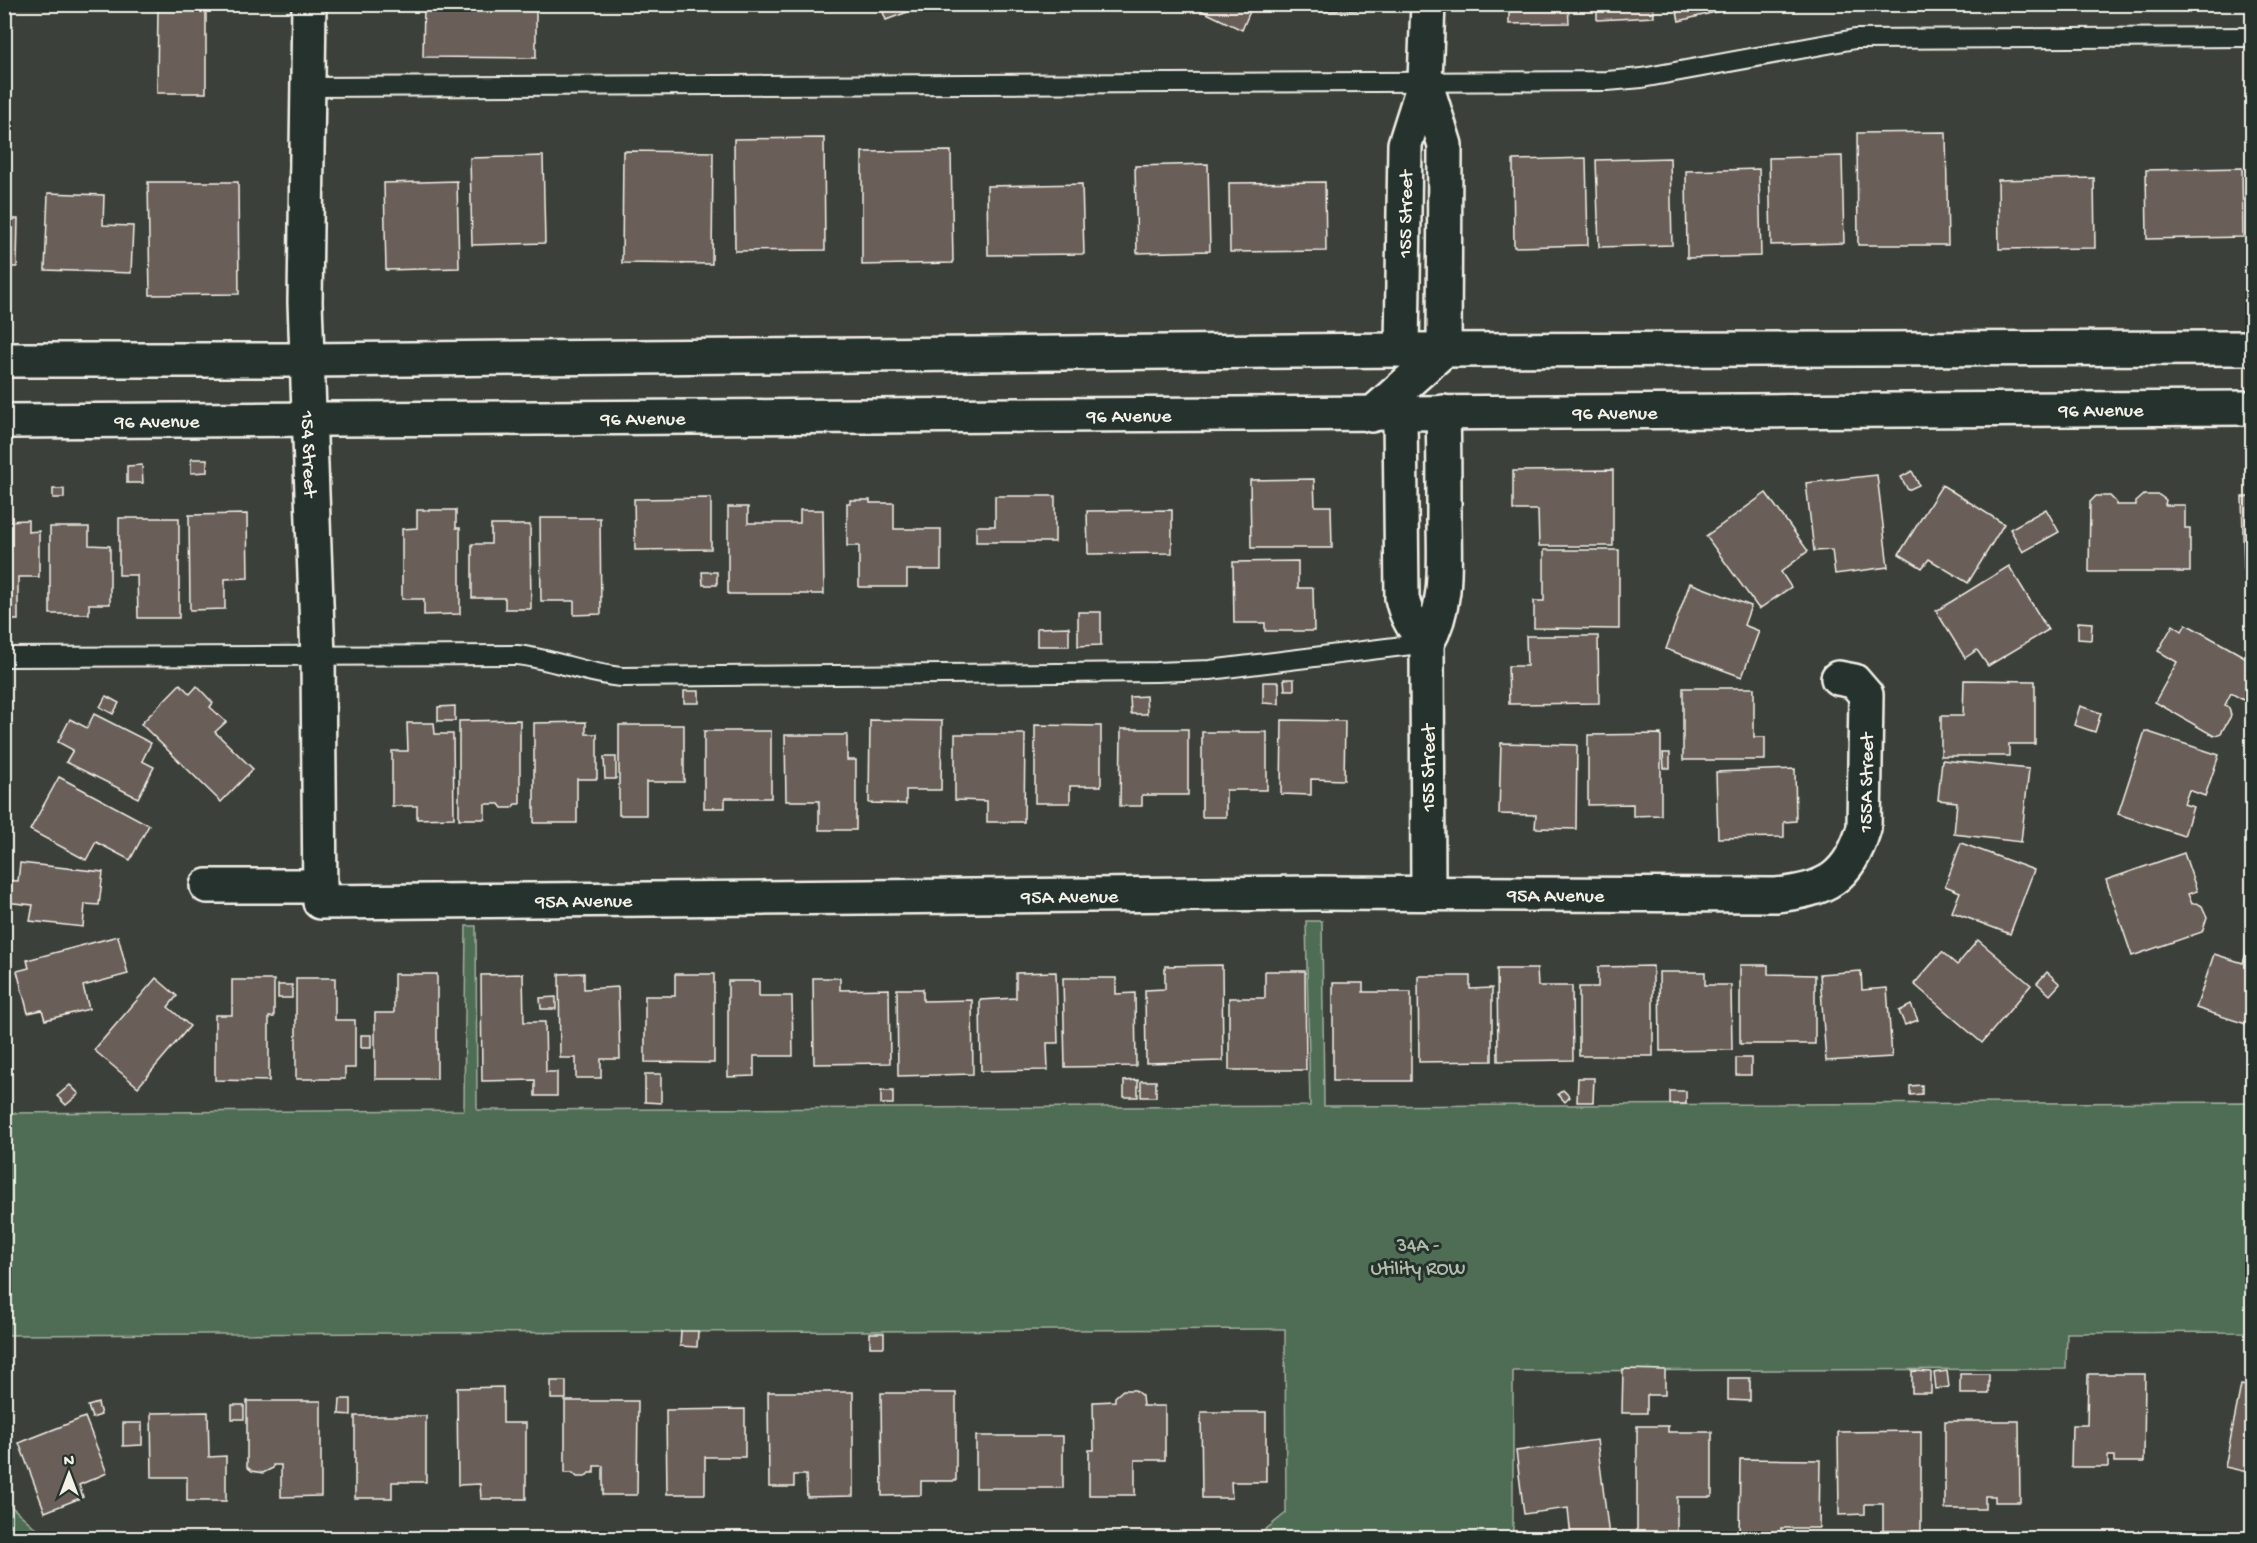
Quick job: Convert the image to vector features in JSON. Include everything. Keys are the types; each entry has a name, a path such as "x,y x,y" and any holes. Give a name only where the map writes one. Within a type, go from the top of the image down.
{"main road":[{"name":"154 Street","path":"309,4 306,87 306,360 318,657 320,894"},
{"name":"155 Street","path":"1402,350 1405,144 1425,81 1428,4"},
{"name":"155 Street","path":"1425,81 1445,145 1444,350"},
{"path":"4,360 306,360 1402,350 2253,348"},
{"path":"1427,643 1414,629 1405,614 1402,598 1385,414 1444,350"},
{"name":"96 Avenue","path":"4,421 2253,408"},
{"name":"155 Street","path":"1428,893 1427,643 1435,629 1443,586 1443,412"},
{"name":"155A Street","path":"1820,887 1835,878 1858,848 1864,828 1866,695 1854,681 1838,678"},
{"name":"95A Avenue","path":"207,886 320,894 1776,895 1799,893 1820,887"}],"lane":[{"path":"306,87 1607,81 1642,78 1855,39 2253,37"},
{"path":"4,657 518,655 535,657 602,675 622,677 1145,672 1210,670 1427,643"}],"green space":[{"name":"34A - Utility ROW","path":"1306,921 1322,921 1324,1106 2252,1102 2252,1332 2067,1333 2066,1369 1513,1371 1513,1538 1255,1538 1286,1513 1285,1329 5,1335 4,1113 464,1110 466,926 476,926 477,1110 1310,1106"},
{"path":"5,1501 47,1538 5,1538"}],"building":[{"path":"158,4 206,4 206,93 157,93"},
{"path":"424,4 536,4 536,58 423,57"},
{"path":"880,4 929,4 886,20"},
{"path":"1188,4 1253,4 1242,30"},
{"path":"1297,4 1357,4 1357,10 1297,12"},
{"path":"1509,4 1568,4 1569,23 1509,24"},
{"path":"1597,4 1653,4 1654,17 1597,20"},
{"path":"1675,4 1736,4 1736,7 1679,21"},
{"path":"1745,4 1767,4 1746,10"},
{"path":"1946,132 1948,245 1858,245 1857,133"},
{"path":"824,138 825,250 735,251 734,139"},
{"path":"623,151 713,152 712,264 622,263"},
{"path":"951,151 953,263 862,265 862,152"},
{"path":"543,156 545,243 472,245 470,158"},
{"path":"1842,156 1844,243 1771,245 1769,158"},
{"path":"1586,158 1588,245 1514,247 1513,160"},
{"path":"1670,158 1672,245 1599,247 1596,160"},
{"path":"1208,164 1210,251 1137,253 1135,166"},
{"path":"2242,168 2243,237 2147,239 2146,170"},
{"path":"1759,169 1761,256 1687,258 1686,171"},
{"path":"2094,178 2095,248 1999,249 1998,180"},
{"path":"457,181 459,268 386,270 384,183"},
{"path":"148,182 238,182 239,294 150,295"},
{"path":"1325,182 1326,251 1230,252 1229,183"},
{"path":"1082,184 1084,254 988,255 987,186"},
{"path":"48,193 104,195 103,225 133,226 131,273 45,270"},
{"path":"4,219 18,219 17,267 4,267"},
{"path":"191,459 207,459 207,472 191,473"},
{"path":"142,465 143,483 127,483 127,466"},
{"path":"1613,470 1613,546 1539,546 1538,510 1513,510 1513,471"},
{"path":"1912,471 1919,485 1908,490 1901,477"},
{"path":"1877,475 1888,567 1835,574 1832,550 1814,551 1806,483"},
{"path":"1314,479 1315,506 1331,506 1332,548 1251,548 1250,480"},
{"path":"1942,485 2004,524 1968,583 1929,559 1922,568 1899,554"},
{"path":"53,489 64,489 64,498 53,498"},
{"path":"1766,493 1808,551 1781,572 1791,587 1759,609 1706,536"},
{"path":"2252,493 2252,569 2244,569 2242,497 2250,497"},
{"path":"2144,495 2159,495 2166,500 2165,505 2185,505 2185,528 2190,528 2190,572 2089,572 2090,502 2096,496 2110,496 2116,505 2136,505 2136,502"},
{"path":"995,496 1055,496 1055,542 976,542 976,526 995,526"},
{"path":"711,498 711,549 635,550 634,499"},
{"path":"850,500 894,503 894,529 941,529 941,570 907,570 907,587 859,587 859,546 847,546 847,503 850,503"},
{"path":"728,507 748,507 748,523 800,523 800,510 823,510 824,594 728,594"},
{"path":"2046,509 2059,532 2023,552 2010,529"},
{"path":"417,510 456,510 456,528 460,528 460,614 424,615 424,599 402,599 402,529 417,528"},
{"path":"1172,510 1172,553 1088,554 1087,511"},
{"path":"247,514 248,578 225,579 225,609 190,610 189,515"},
{"path":"119,518 179,518 179,618 138,618 137,575 119,575"},
{"path":"540,518 600,518 601,614 574,615 574,601 541,601"},
{"path":"28,520 28,532 39,531 39,577 18,577 18,620 4,620 4,521"},
{"path":"491,525 530,525 531,609 505,609 505,598 472,598 472,544 491,544"},
{"path":"50,527 89,527 89,545 110,546 110,604 89,604 89,614 50,614"},
{"path":"1544,550 1619,550 1619,629 1534,628 1534,601 1544,601"},
{"path":"1298,561 1298,588 1313,588 1314,631 1265,631 1265,623 1234,623 1233,562"},
{"path":"2009,566 2048,630 1988,666 1977,650 1965,658 1936,611"},
{"path":"702,572 717,572 717,585 703,585"},
{"path":"1690,583 1751,606 1744,625 1759,631 1742,677 1666,649"},
{"path":"1078,612 1101,612 1101,645 1078,646"},
{"path":"2078,622 2092,623 2091,640 2078,639"},
{"path":"2186,624 2252,661 2252,705 2231,693 2225,705 2229,708 2231,716 2221,733 2214,736 2155,702 2177,662 2158,651 2173,625 2182,631"},
{"path":"1069,627 1069,646 1037,646 1037,628"},
{"path":"1526,636 1598,636 1599,703 1509,704 1508,666 1527,666"},
{"path":"1284,679 1294,679 1294,690 1285,690"},
{"path":"1964,680 2035,681 2035,744 2009,744 2009,756 1941,756 1941,716 1963,716"},
{"path":"1263,682 1279,682 1279,704 1263,703"},
{"path":"180,684 190,694 197,686 213,703 210,707 226,722 215,732 253,769 221,802 141,724"},
{"path":"1683,688 1754,688 1754,737 1765,737 1765,760 1683,760"},
{"path":"684,691 699,691 699,703 684,703"},
{"path":"106,696 119,703 113,714 100,707"},
{"path":"1146,696 1147,714 1131,714 1130,697"},
{"path":"455,706 455,721 438,721 438,707"},
{"path":"2080,706 2101,713 2095,732 2074,725"},
{"path":"94,714 151,743 142,761 154,767 138,798 66,762 73,750 58,742 70,719 87,728"},
{"path":"520,720 520,804 515,804 512,808 502,808 499,804 485,804 485,819 459,819 459,721"},
{"path":"870,720 942,721 941,790 906,790 906,804 869,803"},
{"path":"1282,720 1345,721 1344,780 1311,779 1311,795 1281,794"},
{"path":"586,722 586,734 597,734 597,779 577,779 577,823 534,823 534,723"},
{"path":"407,723 434,723 435,734 453,734 454,818 417,819 417,806 392,806 392,751 408,751"},
{"path":"619,725 684,725 684,782 646,782 646,815 619,815"},
{"path":"1035,725 1101,726 1101,786 1070,786 1070,803 1035,803"},
{"path":"1121,729 1188,729 1188,795 1142,795 1142,806 1120,806"},
{"path":"704,731 771,731 771,798 725,798 725,808 704,808"},
{"path":"2145,731 2219,755 2205,796 2189,790 2184,804 2193,807 2184,836 2118,814"},
{"path":"1202,732 1267,732 1267,790 1226,790 1226,817 1202,817"},
{"path":"955,734 1025,734 1024,822 987,822 987,801 955,800"},
{"path":"1661,734 1661,815 1633,816 1633,804 1588,805 1588,735"},
{"path":"785,735 847,735 847,760 856,760 856,830 819,830 819,801 786,801"},
{"path":"1501,743 1577,745 1576,829 1535,828 1536,815 1499,814"},
{"path":"1663,753 1670,753 1670,768 1664,768"},
{"path":"604,757 616,757 616,779 605,779"},
{"path":"1942,760 2029,769 2021,842 1954,834 1957,802 1938,800"},
{"path":"1795,769 1796,821 1784,822 1784,837 1718,838 1716,772"},
{"path":"59,777 149,825 130,860 96,842 86,860 30,830"},
{"path":"1961,843 2034,870 2010,934 1952,912 1960,892 1945,886"},
{"path":"2184,853 2197,891 2188,894 2192,904 2197,903 2202,906 2207,917 2202,932 2132,956 2106,880"},
{"path":"20,863 103,872 99,905 85,904 83,927 30,921 33,905 4,902 4,880 18,881"},
{"path":"118,936 128,974 83,986 89,1009 45,1020 42,1010 28,1013 17,971 29,968 27,960"},
{"path":"2252,936 2252,1026 2196,1008 2214,954 2243,963"},
{"path":"1978,940 2031,985 1982,1043 1914,984 1942,952 1957,965"},
{"path":"1222,965 1223,1061 1146,1063 1145,990 1165,989 1165,966"},
{"path":"1740,965 1768,965 1768,974 1815,975 1815,1044 1740,1044"},
{"path":"1653,966 1653,1056 1579,1056 1579,987 1598,987 1598,967"},
{"path":"1497,969 1537,969 1538,986 1572,986 1573,1060 1498,1061"},
{"path":"1265,971 1305,971 1306,1070 1229,1070 1229,998 1265,998"},
{"path":"1861,971 1862,990 1887,988 1892,1057 1826,1061 1820,974"},
{"path":"1056,972 1058,1043 1047,1043 1048,1070 981,1071 980,1000 1016,998 1016,973"},
{"path":"1659,972 1705,972 1705,985 1731,985 1732,1050 1660,1051"},
{"path":"2047,972 2060,984 2050,995 2037,983"},
{"path":"584,973 584,989 618,987 620,1059 601,1059 601,1078 576,1078 576,1058 560,1058 559,974"},
{"path":"394,974 437,974 437,1079 375,1079 375,1013 394,1013"},
{"path":"523,974 524,1022 545,1022 546,1072 557,1072 557,1096 535,1096 535,1080 482,1081 481,975"},
{"path":"675,974 714,974 714,1063 645,1062 645,996 675,996"},
{"path":"1418,976 1470,976 1470,989 1492,988 1492,1061 1419,1062"},
{"path":"156,978 177,996 168,1007 190,1026 138,1087 94,1050"},
{"path":"296,978 335,978 335,1020 355,1020 355,1068 345,1068 345,1079 296,1079"},
{"path":"813,978 840,978 840,990 889,989 890,1063 814,1064"},
{"path":"1063,978 1116,978 1116,994 1135,993 1136,1066 1065,1067"},
{"path":"232,980 274,980 274,1017 269,1017 269,1081 215,1080 215,1015 232,1015"},
{"path":"728,981 759,981 759,996 792,996 793,1056 754,1056 754,1076 728,1077"},
{"path":"1333,983 1363,983 1363,992 1411,992 1411,1081 1333,1081"},
{"path":"278,985 292,985 292,998 278,998"},
{"path":"897,989 923,989 923,1001 972,1000 973,1074 898,1076"},
{"path":"556,997 556,1009 541,1009 540,998"},
{"path":"1911,1005 1918,1020 1905,1025 1899,1011"},
{"path":"361,1035 371,1035 371,1048 361,1048"},
{"path":"1736,1058 1751,1058 1751,1075 1736,1075"},
{"path":"645,1074 661,1074 661,1103 645,1102"},
{"path":"1578,1078 1594,1078 1593,1102 1577,1102"},
{"path":"1138,1080 1138,1097 1124,1097 1124,1081"},
{"path":"1141,1081 1156,1081 1156,1097 1141,1097"},
{"path":"70,1085 79,1094 66,1105 57,1096"},
{"path":"1922,1085 1922,1094 1910,1095 1910,1086"},
{"path":"1563,1090 1570,1097 1565,1102 1558,1094"},
{"path":"881,1091 893,1091 893,1104 881,1104"},
{"path":"1670,1091 1686,1091 1686,1104 1670,1104"},
{"path":"681,1331 698,1331 697,1347 680,1346"},
{"path":"870,1333 884,1333 884,1347 870,1347"},
{"path":"1623,1369 1665,1370 1665,1395 1647,1395 1647,1413 1622,1413"},
{"path":"1912,1371 1931,1372 1931,1393 1912,1393"},
{"path":"1947,1371 1949,1387 1936,1389 1934,1373"},
{"path":"1960,1374 1989,1374 1989,1394 1960,1394"},
{"path":"2088,1374 2145,1374 2144,1462 2114,1462 2114,1456 2108,1456 2108,1467 2071,1467 2072,1425 2087,1425"},
{"path":"1728,1378 1750,1378 1750,1401 1728,1400"},
{"path":"551,1381 566,1381 566,1399 551,1399"},
{"path":"2241,1385 2252,1387 2252,1473 2225,1467"},
{"path":"503,1387 503,1423 526,1423 526,1499 481,1499 480,1484 458,1485 457,1388"},
{"path":"1123,1390 1135,1390 1142,1396 1143,1406 1165,1406 1165,1460 1135,1460 1135,1495 1089,1495 1089,1450 1094,1450 1093,1402 1115,1401 1115,1397"},
{"path":"768,1392 853,1392 853,1496 807,1497 806,1475 794,1475 794,1487 769,1487"},
{"path":"881,1393 956,1393 956,1481 921,1481 921,1495 882,1496"},
{"path":"340,1399 351,1399 351,1415 339,1414"},
{"path":"247,1401 321,1401 321,1496 281,1497 281,1465 273,1465 273,1468 263,1473 252,1471 247,1467"},
{"path":"565,1401 638,1401 637,1495 603,1495 603,1466 594,1466 594,1473 589,1473 585,1477 565,1473"},
{"path":"98,1403 101,1415 92,1418 88,1406"},
{"path":"232,1405 244,1405 244,1419 232,1419"},
{"path":"745,1409 745,1457 705,1457 705,1494 667,1494 666,1410"},
{"path":"208,1412 209,1457 226,1456 226,1501 187,1501 187,1477 152,1477 151,1413"},
{"path":"1201,1412 1266,1412 1266,1482 1231,1482 1232,1498 1202,1498"},
{"path":"355,1416 426,1416 426,1482 392,1482 392,1498 355,1498"},
{"path":"85,1417 107,1473 79,1485 83,1497 45,1512 19,1443"},
{"path":"1945,1421 2019,1421 2020,1502 1995,1502 1995,1496 1985,1496 1985,1509 1945,1509"},
{"path":"123,1423 142,1423 142,1445 123,1446"},
{"path":"1637,1426 1668,1426 1668,1432 1712,1432 1712,1497 1677,1497 1677,1536 1637,1536"},
{"path":"1921,1431 1921,1531 1883,1531 1883,1504 1865,1504 1865,1514 1839,1515 1838,1432"},
{"path":"976,1436 1063,1436 1063,1488 976,1488"},
{"path":"1597,1440 1609,1536 1571,1538 1568,1508 1524,1514 1516,1451"},
{"path":"1740,1459 1820,1460 1819,1528 1781,1528 1781,1538 1739,1538"}]}
